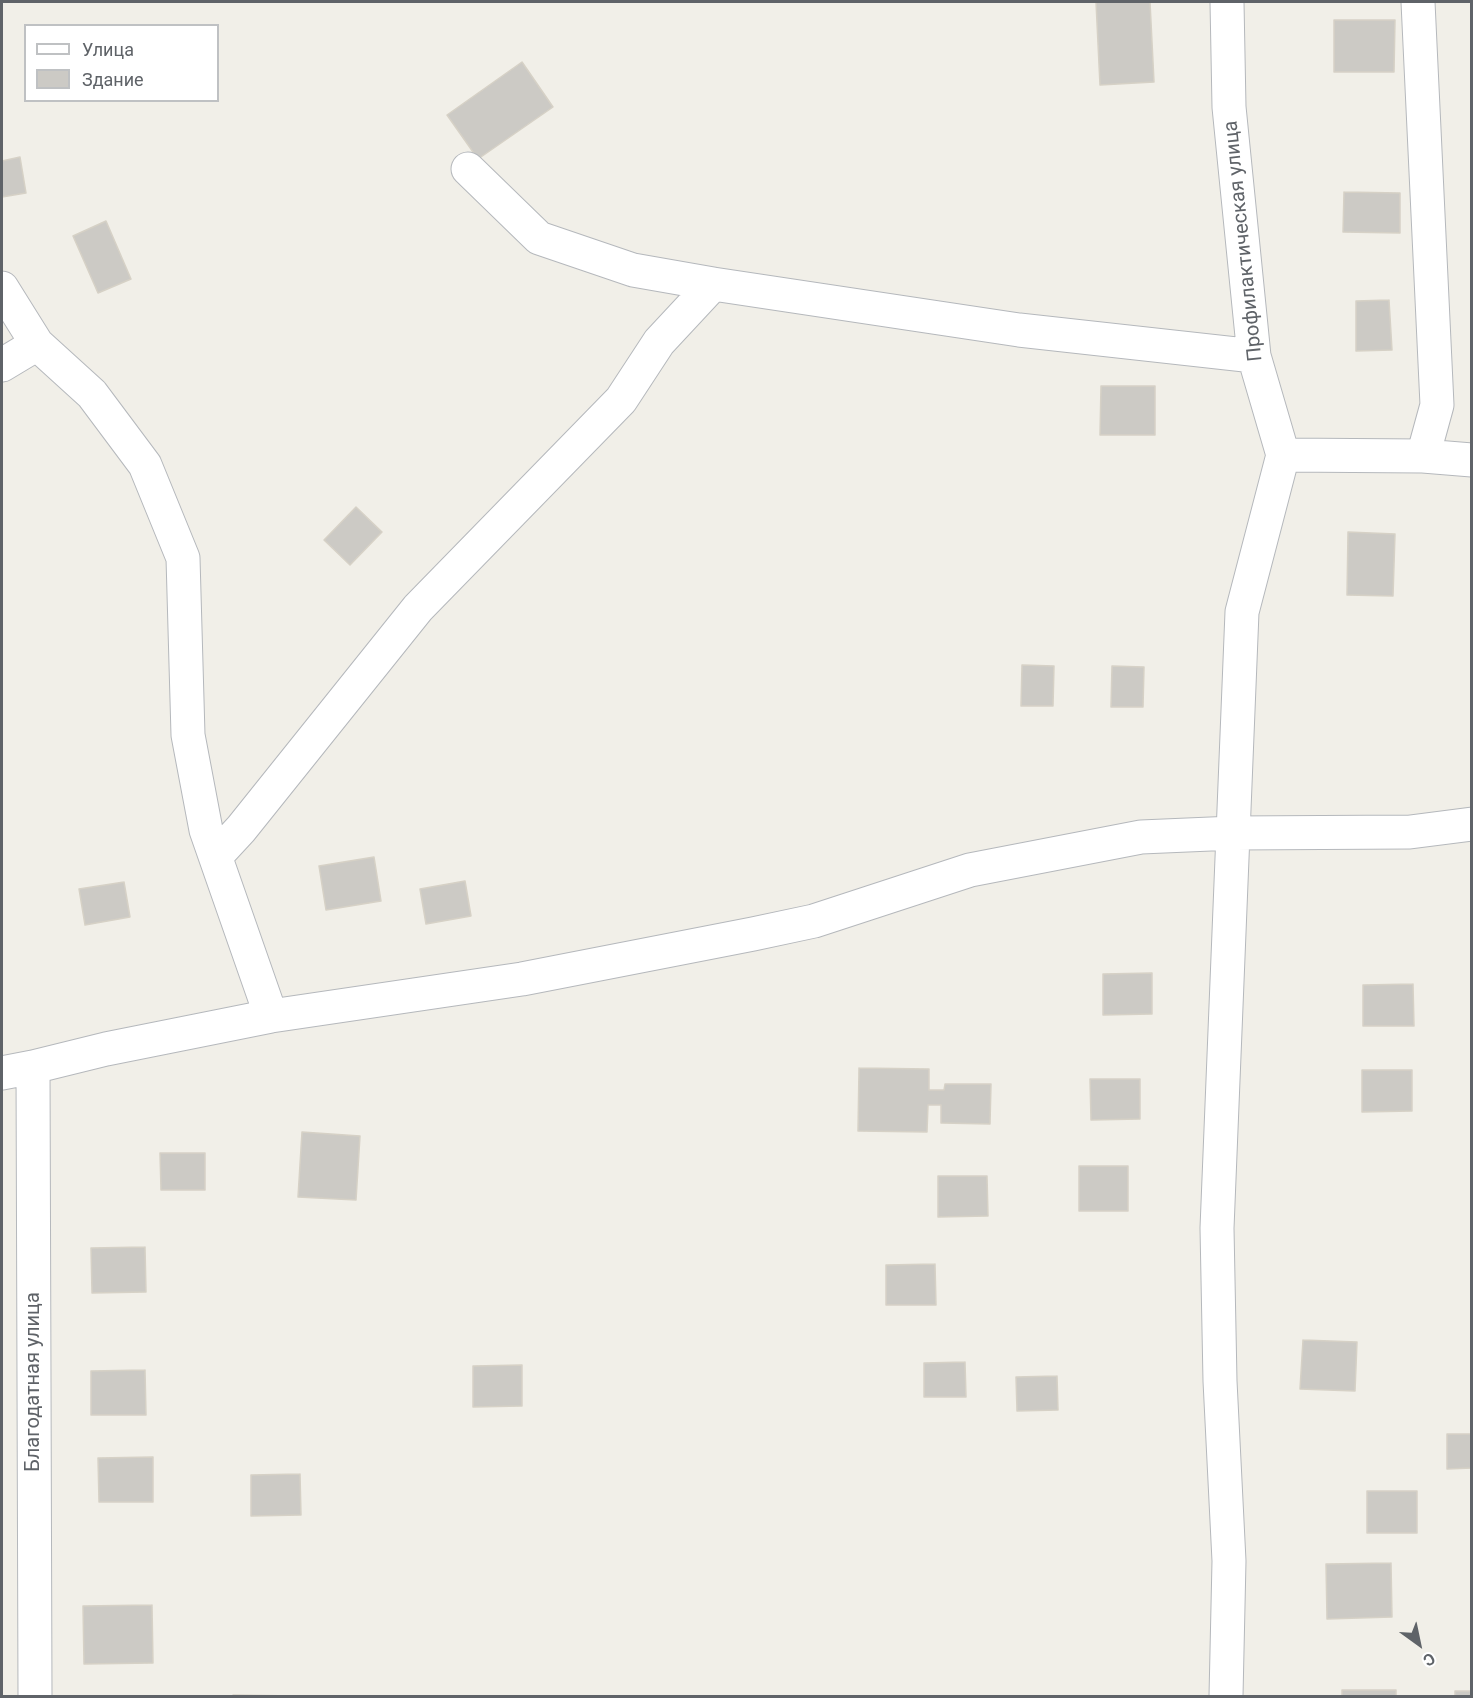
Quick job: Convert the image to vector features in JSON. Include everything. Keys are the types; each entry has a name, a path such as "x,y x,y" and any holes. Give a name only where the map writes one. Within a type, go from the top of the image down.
{"street":[{"name":"Профилактическая улица","path":"1227,2 1229,107 1254,356 1282,455"},
{"path":"1418,2 1437,405 1423,456"},
{"path":"468,169 539,238 633,270 1019,330 1254,356"},
{"path":"216,856 242,829 418,608 621,400 659,342 713,284"},
{"path":"2,288 37,344 92,394 145,465 183,558 188,735 206,830 272,1016"},
{"path":"2,365 37,344"},
{"path":"1226,1696 1229,1561 1220,1381 1217,1227 1242,612 1282,455 1423,456 1472,460"},
{"path":"2,1073 106,1049 272,1016 522,979 753,934 814,921 970,870 1141,837 1234,832 1410,832 1472,824"},
{"name":"Благодатная улица","path":"33,1067 35,1696"}],"building":[{"path":"1096,2 1150,2 1154,82 1100,85"},
{"path":"1334,20 1395,20 1394,72 1334,72"},
{"path":"522,62 553,107 478,159 447,115"},
{"path":"20,157 26,193 2,197 2,161"},
{"path":"1344,192 1400,193 1400,233 1343,232"},
{"path":"106,221 131,279 98,293 73,236"},
{"path":"1389,300 1392,350 1356,351 1356,301"},
{"path":"1101,386 1155,386 1155,435 1100,435"},
{"path":"356,507 382,532 350,565 324,540"},
{"path":"1348,532 1395,534 1393,596 1347,595"},
{"path":"1022,665 1054,666 1053,706 1021,706"},
{"path":"1112,666 1144,667 1143,707 1111,707"},
{"path":"374,857 381,901 326,910 319,866"},
{"path":"465,881 471,916 426,924 420,889"},
{"path":"124,882 130,917 85,925 79,889"},
{"path":"1152,973 1152,1014 1103,1015 1103,974"},
{"path":"1413,984 1414,1026 1363,1026 1363,985"},
{"path":"859,1068 929,1069 929,1090 944,1090 945,1084 991,1084 990,1124 941,1123 941,1105 928,1105 927,1132 858,1131"},
{"path":"1362,1070 1412,1070 1412,1111 1362,1112"},
{"path":"1090,1079 1140,1079 1140,1119 1091,1120"},
{"path":"302,1132 360,1136 356,1200 298,1197"},
{"path":"160,1153 205,1153 205,1190 161,1190"},
{"path":"1079,1166 1128,1166 1128,1211 1079,1211"},
{"path":"938,1176 987,1176 988,1216 938,1217"},
{"path":"145,1247 146,1292 92,1293 91,1248"},
{"path":"935,1264 936,1305 886,1305 886,1265"},
{"path":"1303,1340 1357,1342 1355,1391 1300,1389"},
{"path":"965,1362 966,1397 924,1397 924,1363"},
{"path":"522,1365 522,1406 473,1407 473,1366"},
{"path":"145,1370 146,1415 91,1415 91,1371"},
{"path":"1057,1376 1058,1410 1017,1411 1016,1377"},
{"path":"1447,1434 1472,1434 1472,1468 1447,1469"},
{"path":"153,1457 153,1502 99,1502 98,1458"},
{"path":"300,1474 301,1515 251,1516 251,1475"},
{"path":"1367,1491 1417,1491 1417,1533 1367,1533"},
{"path":"1391,1563 1392,1617 1327,1619 1326,1564"},
{"path":"152,1605 153,1663 84,1664 83,1606"},
{"path":"1342,1690 1396,1690 1396,1696 1342,1696"},
{"path":"1455,1691 1472,1691 1472,1696 1455,1696"},
{"path":"233,1695 294,1696 233,1696"}]}
